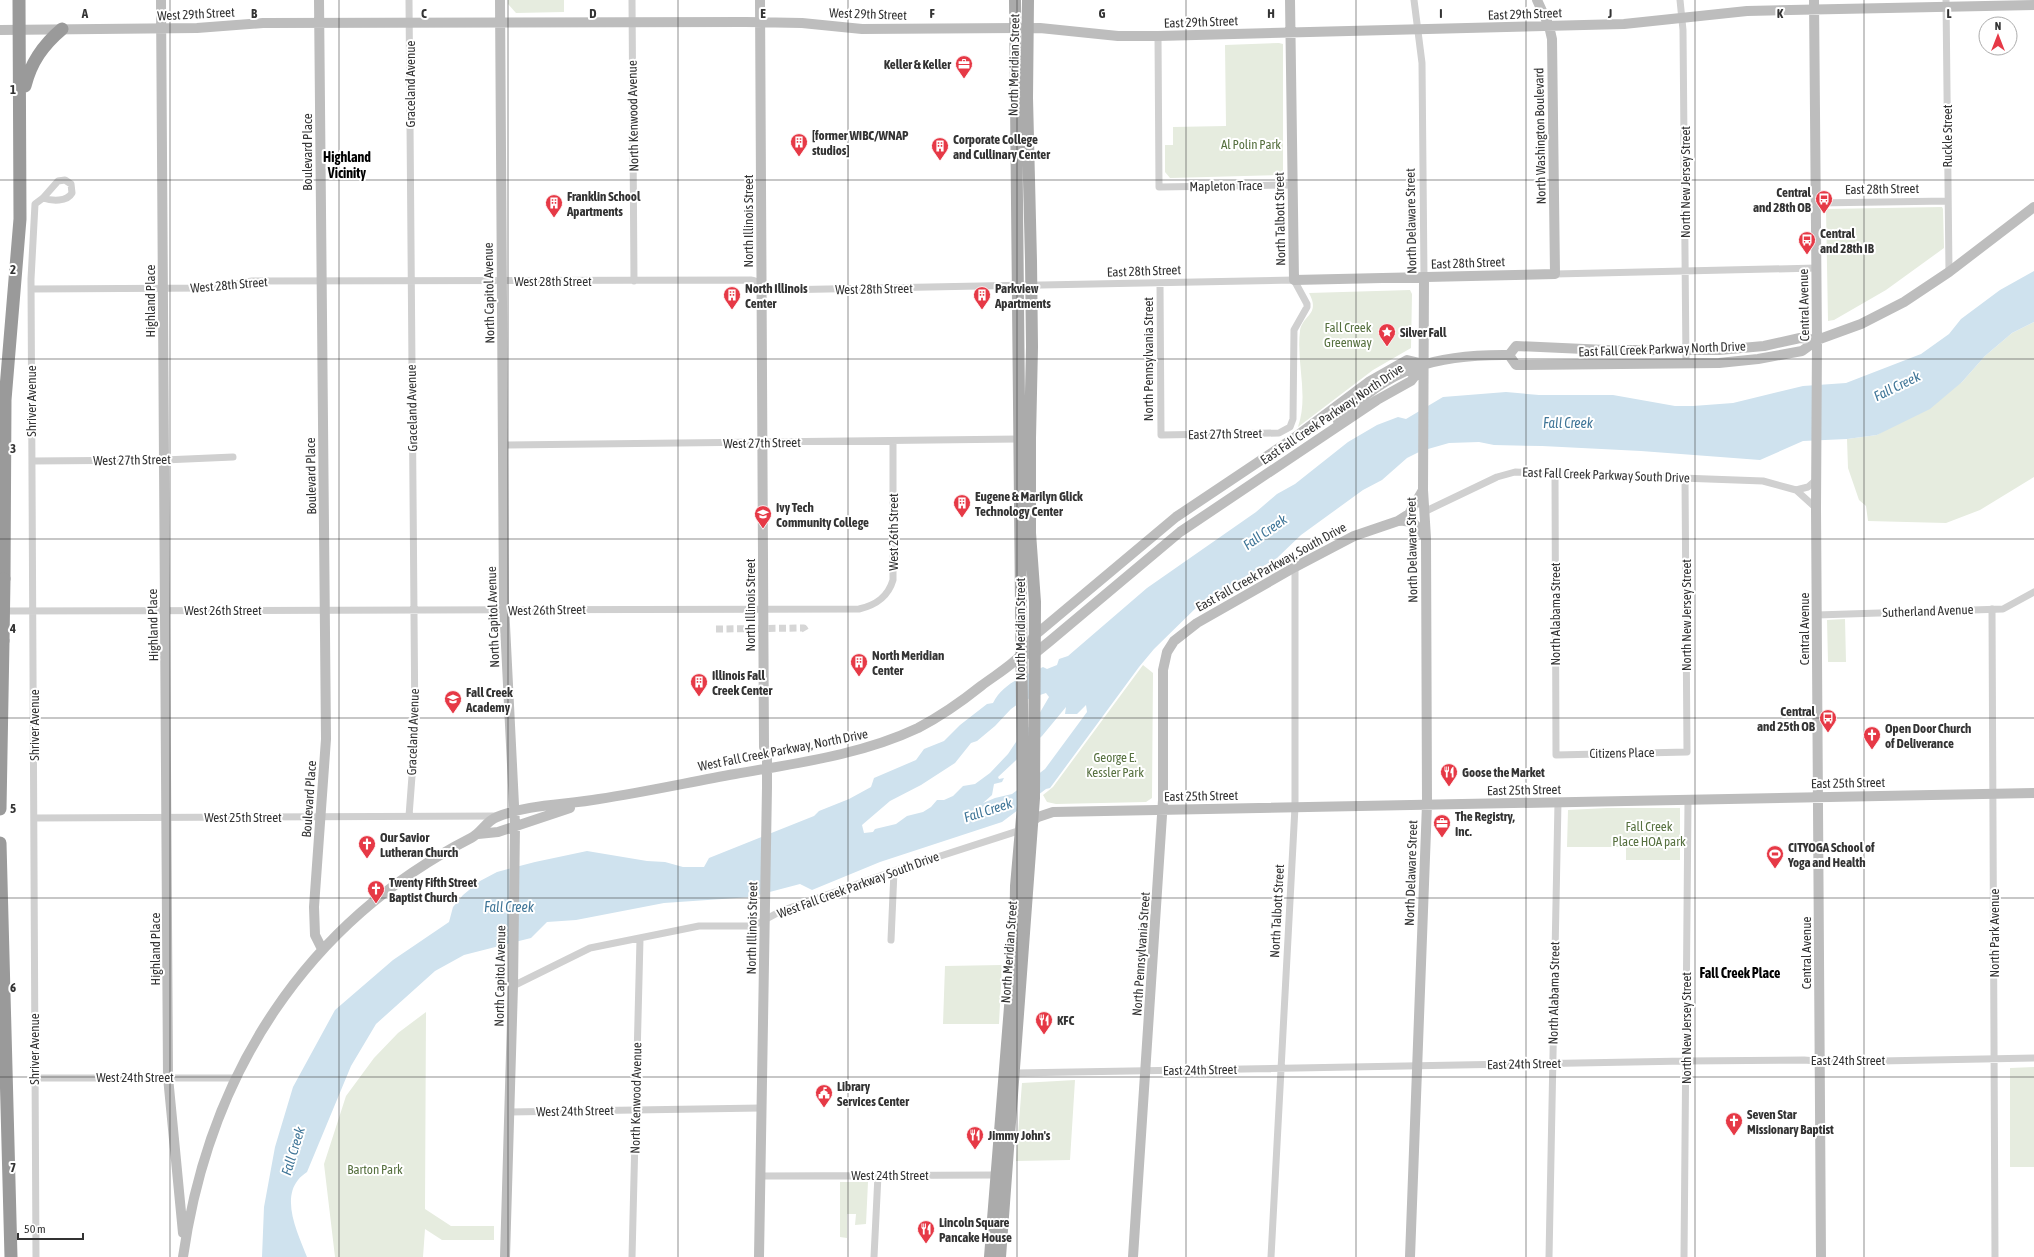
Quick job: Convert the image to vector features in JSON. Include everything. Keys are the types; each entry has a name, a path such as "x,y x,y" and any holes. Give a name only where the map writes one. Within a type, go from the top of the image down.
{"highway":[{"path":"0,809 4,579 4,407 20,219 19,0"},
{"path":"20,101 29,71 35,58 51,38 62,29"},
{"path":"0,843 11,1257"}],"main road":[{"name":"Highland Place","path":"161,0 162,289 168,817 168,1077 184,1253"},
{"name":"Boulevard Place","path":"319,0 321,282 326,610 326,739 314,907 315,935 322,949"},
{"name":"North Capitol Avenue","path":"500,0 504,610 515,826 514,957 505,1257"},
{"name":"North Illinois Street","path":"759,1257 767,801 767,768 764,747 760,0"},
{"name":"North Meridian Street","path":"1015,0 1022,28"},
{"name":"North Meridian Street","path":"1000,1257 1034,798 1034,636 1025,286 1022,28 1028,0"},
{"name":"North Talbott Street","path":"1290,0 1294,280"},
{"name":"North Washington Boulevard","path":"1537,0 1549,26 1552,41 1555,274"},
{"name":"East 29th Street","path":"1022,28 1118,36 1158,36 1638,24 1727,13 1814,5 2034,5"},
{"name":"Central Avenue","path":"1814,5 1817,268 1816,508 1821,1257"},
{"name":"West 29th Street","path":"0,30 214,28 263,23 632,22 802,23 862,29 1022,28"},
{"name":"East Fall Creek Parkway North Drive","path":"1509,355 1516,365 1686,364 1758,359 1802,351 1817,340 1851,328 1890,310 1949,272 2034,207"},
{"name":"East 28th Street","path":"1294,280 1555,274"},
{"name":"North Delaware Street","path":"1410,1257 1427,804 1426,538 1424,512 1424,278"},
{"name":"North Meridian Street","path":"990,1257 1015,944 1016,886 1023,806 1019,439 1025,286"},
{"name":"East Fall Creek Parkway North Drive","path":"1509,355 1516,346 1606,350 1686,350 1751,348 1800,338 1817,340"},
{"name":"East Fall Creek Parkway North Drive","path":"1424,364 1466,355 1509,355"},
{"name":"East Fall Creek Parkway, North Drive","path":"1021,655 1034,636 1176,517 1294,438 1370,381 1407,360 1424,364 1411,381 1326,434 1180,532 1034,660"},
{"name":"North Delaware Street","path":"1398,521 1409,514 1424,487"},
{"path":"1398,521 1408,520 1414,524 1426,538"},
{"name":"East Fall Creek Parkway, South Drive","path":"1167,652 1178,637 1197,623 1295,567 1354,536 1398,521"},
{"name":"North Pennsylvania Street","path":"1133,1257 1163,809 1163,670 1167,652"},
{"path":"1021,655 1034,660"},
{"name":"West Fall Creek Parkway, North Drive","path":"184,1253 200,1175 219,1118 236,1078 272,1015 297,979 322,949 360,911 391,886 438,855 478,834 489,822 500,816 514,812 598,800 860,750 917,728 942,715 1021,655"},
{"name":"East 25th Street","path":"1021,830 1033,820 1048,812 2034,793"},
{"name":"West Fall Creek Parkway, North Drive","path":"478,834 498,832 598,800"}],"street":[{"name":"Graceland Avenue","path":"409,0 414,611 414,736 409,816"},
{"name":"North Kenwood Avenue","path":"632,0 634,281"},
{"name":"North Delaware Street","path":"1414,0 1422,63 1424,278"},
{"name":"North New Jersey Street","path":"1680,0 1684,30 1686,364"},
{"name":"Ruckle Street","path":"1946,4 1949,272"},
{"name":"Mapleton Trace","path":"1158,36 1159,187 1292,185"},
{"name":"Shriver Avenue","path":"36,1257 34,1078 34,611 31,290 35,205 44,198"},
{"name":"East 28th Street","path":"1816,203 1948,201"},
{"name":"East 28th Street","path":"1555,274 1817,268"},
{"name":"West 28th Street","path":"31,290 219,288 252,281 411,282 751,280 757,281 761,285 771,290 1025,286"},
{"name":"East 28th Street","path":"1025,286 1294,280"},
{"name":"North Talbott Street","path":"1287,429 1293,419 1294,330 1307,307 1307,304 1294,280"},
{"name":"North Pennsylvania Street","path":"1160,283 1161,435"},
{"name":"East 27th Street","path":"1161,435 1279,433 1287,429"},
{"name":"West 27th Street","path":"504,445 1019,439"},
{"name":"West 26th Street","path":"0,611 858,609 873,605 886,595 890,588 894,568 893,441"},
{"name":"West 27th Street","path":"32,461 164,460 233,457"},
{"name":"East Fall Creek Parkway South Drive","path":"1424,512 1509,472 1763,481 1796,490 1816,508"},
{"name":"North Alabama Street","path":"1555,473 1556,755"},
{"path":"1796,490 1808,487 1817,476"},
{"name":"North New Jersey Street","path":"1686,478 1687,752"},
{"name":"North Talbott Street","path":"1271,1257 1295,807 1295,567"},
{"name":"Sutherland Avenue","path":"1817,614 1992,609 2008,607 2034,592"},
{"name":"North Park Avenue","path":"1992,609 1995,1257"},
{"name":"Citizens Place","path":"1556,755 1687,752"},
{"name":"North New Jersey Street","path":"1684,1257 1688,800"},
{"name":"North Alabama Street","path":"1549,1257 1558,802"},
{"name":"West 25th Street","path":"34,818 500,816"},
{"name":"West Fall Creek Parkway South Drive","path":"513,986 590,948 699,926 754,926 781,911 894,871 1021,830"},
{"path":"891,940 894,871"},
{"name":"North Kenwood Avenue","path":"632,1257 640,939"},
{"name":"East 24th Street","path":"1014,1074 1552,1063 2034,1058"},
{"name":"West 24th Street","path":"34,1078 236,1078"},
{"name":"West 24th Street","path":"509,1112 762,1108"},
{"path":"874,1257 878,1175"},
{"name":"West 24th Street","path":"760,1176 996,1175"}],"green space":[{"path":"508,0 564,0 564,12 516,13 508,4"},
{"name":"Al Polin Park","path":"1283,44 1283,171 1279,175 1170,178 1165,172 1165,145 1173,145 1173,127 1226,126 1225,45"},
{"path":"1942,207 1944,248 1886,290 1834,320 1828,321 1826,209"},
{"name":"Fall Creek Greenway","path":"1410,290 1412,294 1411,348 1373,370 1298,427 1302,403 1299,343 1301,326 1310,314 1313,306 1309,293"},
{"path":"2034,322 2034,477 1980,510 1946,523 1868,521 1866,506 1859,500 1848,468 1847,439 1877,435 1962,382 1985,356 2012,333"},
{"path":"1845,619 1846,662 1828,662 1827,620"},
{"name":"George E. Kessler Park","path":"1143,665 1153,673 1152,798 1146,802 1056,804 1047,802 1043,795 1053,787"},
{"name":"Fall Creek Place HOA park","path":"1607,808 1680,808 1680,860 1626,860 1626,847 1567,847 1568,810"},
{"path":"1002,965 999,1024 943,1024 945,966"},
{"name":"Barton Park","path":"426,1012 425,1209 451,1226 494,1226 494,1240 442,1240 425,1229 423,1257 335,1257 324,1164 346,1096 374,1058 398,1033"},
{"path":"2034,1067 2034,1167 2010,1167 2010,1068"},
{"path":"1075,1080 1070,1160 1016,1161 1022,1083"},
{"path":"840,1182 868,1182 866,1224 855,1225 856,1214 847,1214 847,1238 840,1237"}],"water":[{"name":"Fall Creek","path":"2034,271 2034,322 2012,333 1985,356 1962,382 1930,409 1877,435 1847,439 1803,441 1760,460 1641,451 1494,445 1479,442 1449,443 1421,451 1407,458 1382,480 1363,490 1301,535 1277,558 1202,602 1154,649 1139,667 1050,788 1046,789 1002,822 880,862 812,890 800,884 751,897 664,903 576,920 547,922 531,938 464,955 435,971 376,1024 351,1066 307,1172 299,1179 293,1188 291,1208 293,1218 307,1257 262,1257 264,1207 275,1147 293,1087 335,1010 393,960 449,922 453,907 463,895 480,881 497,872 587,851 647,861 665,862 683,867 704,867 709,858 814,816 819,811 849,799 871,787 874,778 916,760 924,749 944,741 960,725 987,704 993,703 1002,690 1008,685 1043,667 1047,669 1057,665 1059,659 1068,656 1147,588 1256,512 1277,494 1295,484 1348,442 1377,425 1398,417 1406,419 1443,397 1506,392 1539,395 1613,395 1675,406 1693,406 1733,403 1803,386 1846,383 1921,354 1949,334 1961,319 2000,290","holes":["1046,693 1049,697 1035,721 1022,733 1008,754 990,773 975,784 963,786 953,796 944,800 937,800 931,807 923,812 907,816 896,824 875,829 873,832 864,833 862,825 890,801 921,785 955,763 971,743 977,741 995,726 1011,709 1022,701","1086,705 1087,712 1045,769 1012,794 995,798 983,803 992,795 994,784 1002,782 1004,778 999,779 998,777 1042,736 1066,707 1065,714 1077,714"]}],"tunnel":[{"path":"716,629 804,628 807,633"}],"place":[{"name":"Keller & Keller","path":"964,79"},
{"name":"[former WIBC/WNAP studios]","path":"799,157"},
{"name":"Corporate College and Cullinary Center","path":"940,161"},
{"name":"Central and 28th OB","path":"1824,214"},
{"name":"Franklin School Apartments","path":"554,218"},
{"name":"Central and 28th IB","path":"1807,255"},
{"name":"North Illinois Center","path":"732,310"},
{"name":"Parkview Apartments","path":"982,310"},
{"name":"Silver Fall","path":"1387,347"},
{"name":"Eugene & Marilyn Glick Technology Center","path":"962,518"},
{"name":"Ivy Tech Community College","path":"763,529"},
{"name":"North Meridian Center","path":"859,677"},
{"name":"Illinois Fall Creek Center","path":"699,697"},
{"name":"Fall Creek Academy","path":"453,714"},
{"name":"Central and 25th OB","path":"1828,733"},
{"name":"Open Door Church of Deliverance","path":"1872,750"},
{"name":"Goose the Market","path":"1449,787"},
{"name":"The Registry, Inc.","path":"1442,838"},
{"name":"Our Savior Lutheran Church","path":"367,859"},
{"name":"CITYOGA School of Yoga and Health","path":"1775,869"},
{"name":"Twenty Fifth Street Baptist Church","path":"376,904"},
{"name":"KFC","path":"1044,1035"},
{"name":"Library Services Center","path":"824,1108"},
{"name":"Seven Star Missionary Baptist","path":"1734,1136"},
{"name":"Jimmy John's","path":"975,1150"},
{"name":"Lincoln Square Pancake House","path":"926,1244"}],"district":[{"name":"Highland Vicinity","path":"347,166"},
{"name":"Fall Creek Place","path":"1740,973"}]}
